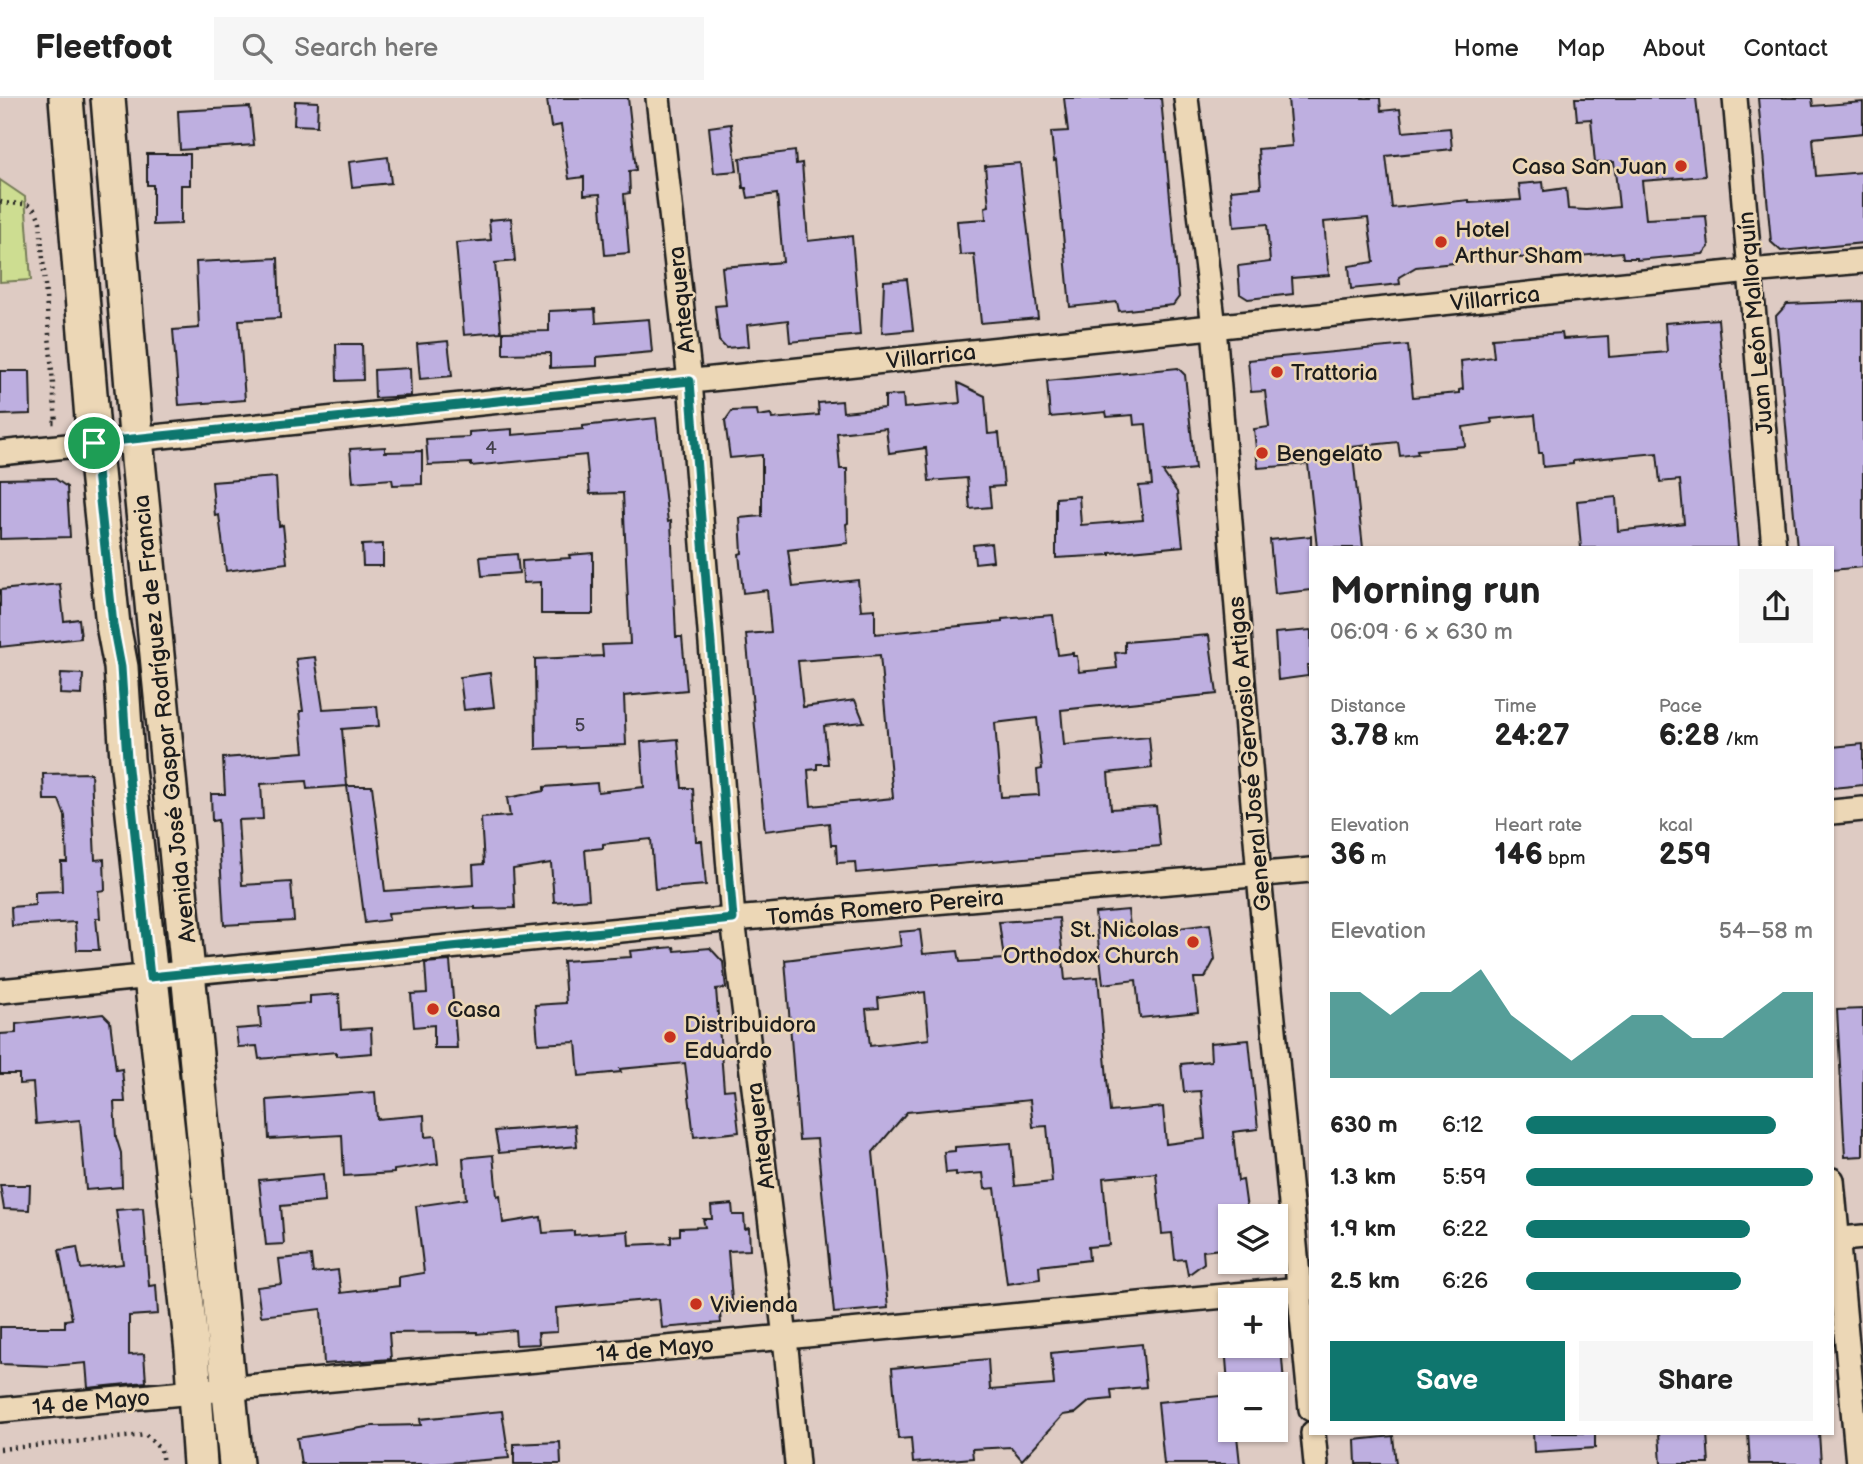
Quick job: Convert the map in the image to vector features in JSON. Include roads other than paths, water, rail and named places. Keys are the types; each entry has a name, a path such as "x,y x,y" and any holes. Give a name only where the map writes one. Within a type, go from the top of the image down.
{"main road":[{"name":"Avenida José Gaspar Rodríguez de Francia","path":"66,98 94,443 113,625 121,667 127,759 190,1338 200,1464"},
{"name":"Avenida José Gaspar Rodríguez de Francia","path":"108,98 136,439 236,1464"}],"street":[{"name":"Antequera","path":"658,98 690,381 733,919 785,1337 797,1464"},
{"name":"General José Gervasio Artigas","path":"1186,98 1214,327 1259,876 1305,1289 1309,1369"},
{"name":"Juan León Mallorquín","path":"1735,98 1774,546"},
{"name":"Villarrica","path":"0,453 1863,261"},
{"path":"1834,812 1863,808"},
{"name":"Tomás Romero Pereira","path":"0,991 733,919 1309,870"},
{"path":"1834,1219 1858,1464"},
{"path":"1835,1239 1863,1237"},
{"name":"14 de Mayo","path":"0,1410 1305,1289"},
{"path":"1313,1435 1316,1464"}],"place":[{"name":"Casa San Juan","path":"1681,166"},
{"name":"Hotel Arthur Sham","path":"1441,242"},
{"name":"Trattoria","path":"1277,372"},
{"name":"Bengelato","path":"1262,453"},
{"name":"St. Nicolas Orthodox Church","path":"1193,942"},
{"name":"Casa","path":"433,1009"},
{"name":"Distribuidora Eduardo","path":"670,1037"},
{"name":"Vivienda","path":"696,1304"}]}
